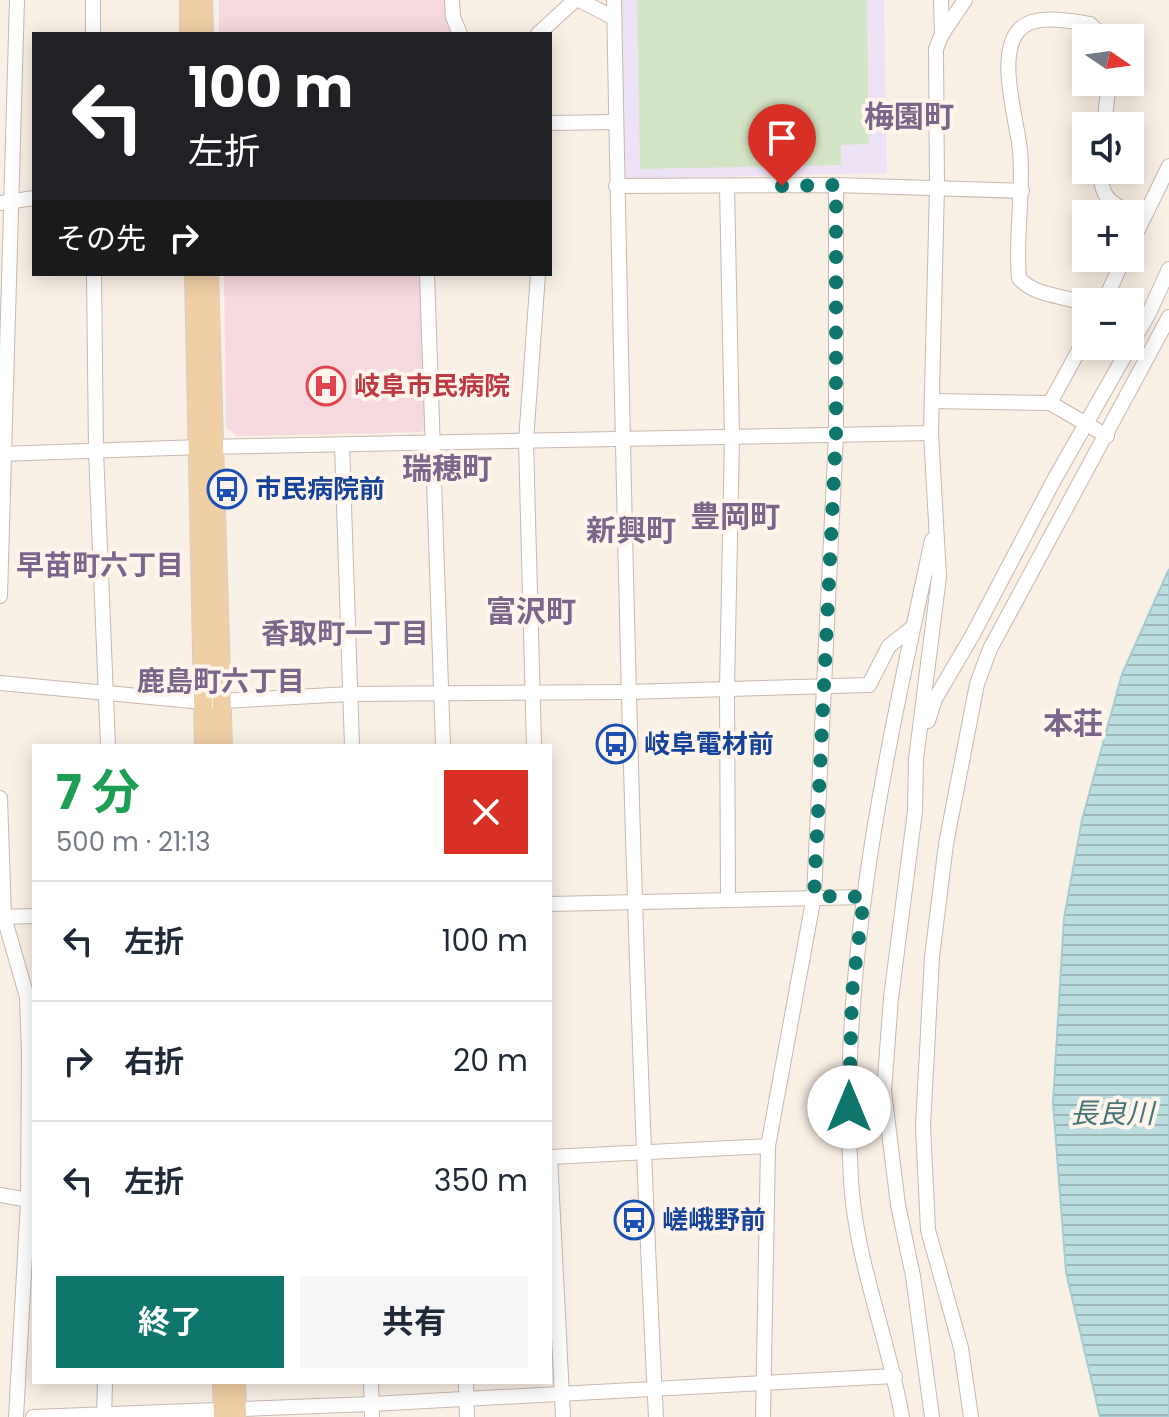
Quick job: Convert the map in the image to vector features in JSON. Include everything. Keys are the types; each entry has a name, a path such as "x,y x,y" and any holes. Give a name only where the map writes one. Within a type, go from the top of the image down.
{"main road":[{"path":"189,0 189,32"},
{"path":"203,0 204,32"},
{"path":"194,276 223,701 223,744"},
{"path":"204,744 209,276"},
{"path":"223,1384 230,1413"},
{"path":"230,1413 236,1384"}],"street":[{"path":"0,596 6,202 17,0"},
{"path":"93,0 93,32"},
{"path":"452,0 453,17 459,32"},
{"path":"540,32 577,0 614,18"},
{"path":"614,0 627,692 656,1417"},
{"path":"941,0 942,34"},
{"path":"932,1417 913,1276 898,1205 884,1091 891,998 915,811 916,759 939,577 931,433 937,187 936,49 942,34 965,0"},
{"path":"1072,298 1035,291 1026,287 1019,278 1017,259 1022,191 1020,148 1010,99 1010,47 1019,30 1039,21 1090,24"},
{"path":"552,123 615,122"},
{"path":"1144,217 1169,166"},
{"path":"616,186 836,185 1022,191"},
{"path":"763,1417 768,1146 814,896 836,434 836,185"},
{"path":"727,186 732,436 727,689 728,898"},
{"path":"6,202 32,198"},
{"path":"916,759 935,699 1149,313 1169,269"},
{"path":"94,276 96,451 108,744"},
{"path":"427,276 443,744"},
{"path":"534,744 526,441 538,276"},
{"path":"971,1417 961,1348 928,1230 924,1140 932,957 946,844 977,684 990,649 1169,317"},
{"path":"1050,403 1073,360"},
{"path":"932,401 1050,403 1107,436"},
{"path":"3,454 931,433"},
{"path":"342,445 352,744"},
{"path":"902,1417 895,1376 861,1254 851,1182 849,1082 852,993 892,723 935,528"},
{"path":"0,683 203,702 350,694 823,688 869,685 889,646 913,627"},
{"path":"0,798 2,917 27,997 29,1052 31,1201 16,1417"},
{"path":"552,904 864,897"},
{"path":"2,917 32,916"},
{"path":"552,1157 768,1146"},
{"path":"0,1195 31,1201"},
{"path":"552,1196 563,1417"},
{"path":"33,1417 372,1411 466,1399 895,1376"},
{"path":"104,1415 105,1384"},
{"path":"371,1384 372,1411"},
{"path":"466,1384 467,1417"}],"shaded area":[{"path":"219,0 449,0 454,32 219,32"},
{"path":"620,0 884,0 887,173 624,179"},
{"name":"岐阜市民病院","path":"224,276 423,276 427,426 422,432 237,436 226,427"}],"green space":[{"path":"637,0 867,0 869,144 841,145 841,165 640,169"}],"water":[{"name":"長良川","path":"1169,569 1169,1417 1100,1417 1066,1272 1053,1103 1064,918 1082,820 1122,674"}],"place":[{"name":"岐阜市民病院","path":"326,386"},
{"name":"市民病院前","path":"227,489"},
{"name":"岐阜電材前","path":"616,744"},
{"name":"嵯峨野前","path":"634,1220"}],"district":[{"name":"梅園町","path":"909,117"},
{"name":"瑞穂町","path":"447,469"},
{"name":"豊岡町","path":"735,517"},
{"name":"新興町","path":"631,531"},
{"name":"早苗町六丁目","path":"100,565"},
{"name":"富沢町","path":"531,612"},
{"name":"香取町一丁目","path":"345,633"},
{"name":"鹿島町六丁目","path":"221,681"},
{"name":"本荘","path":"1073,724"}],"route":[{"path":"782,186 836,185 836,434 814,896 864,897 852,993 849,1107"}]}
